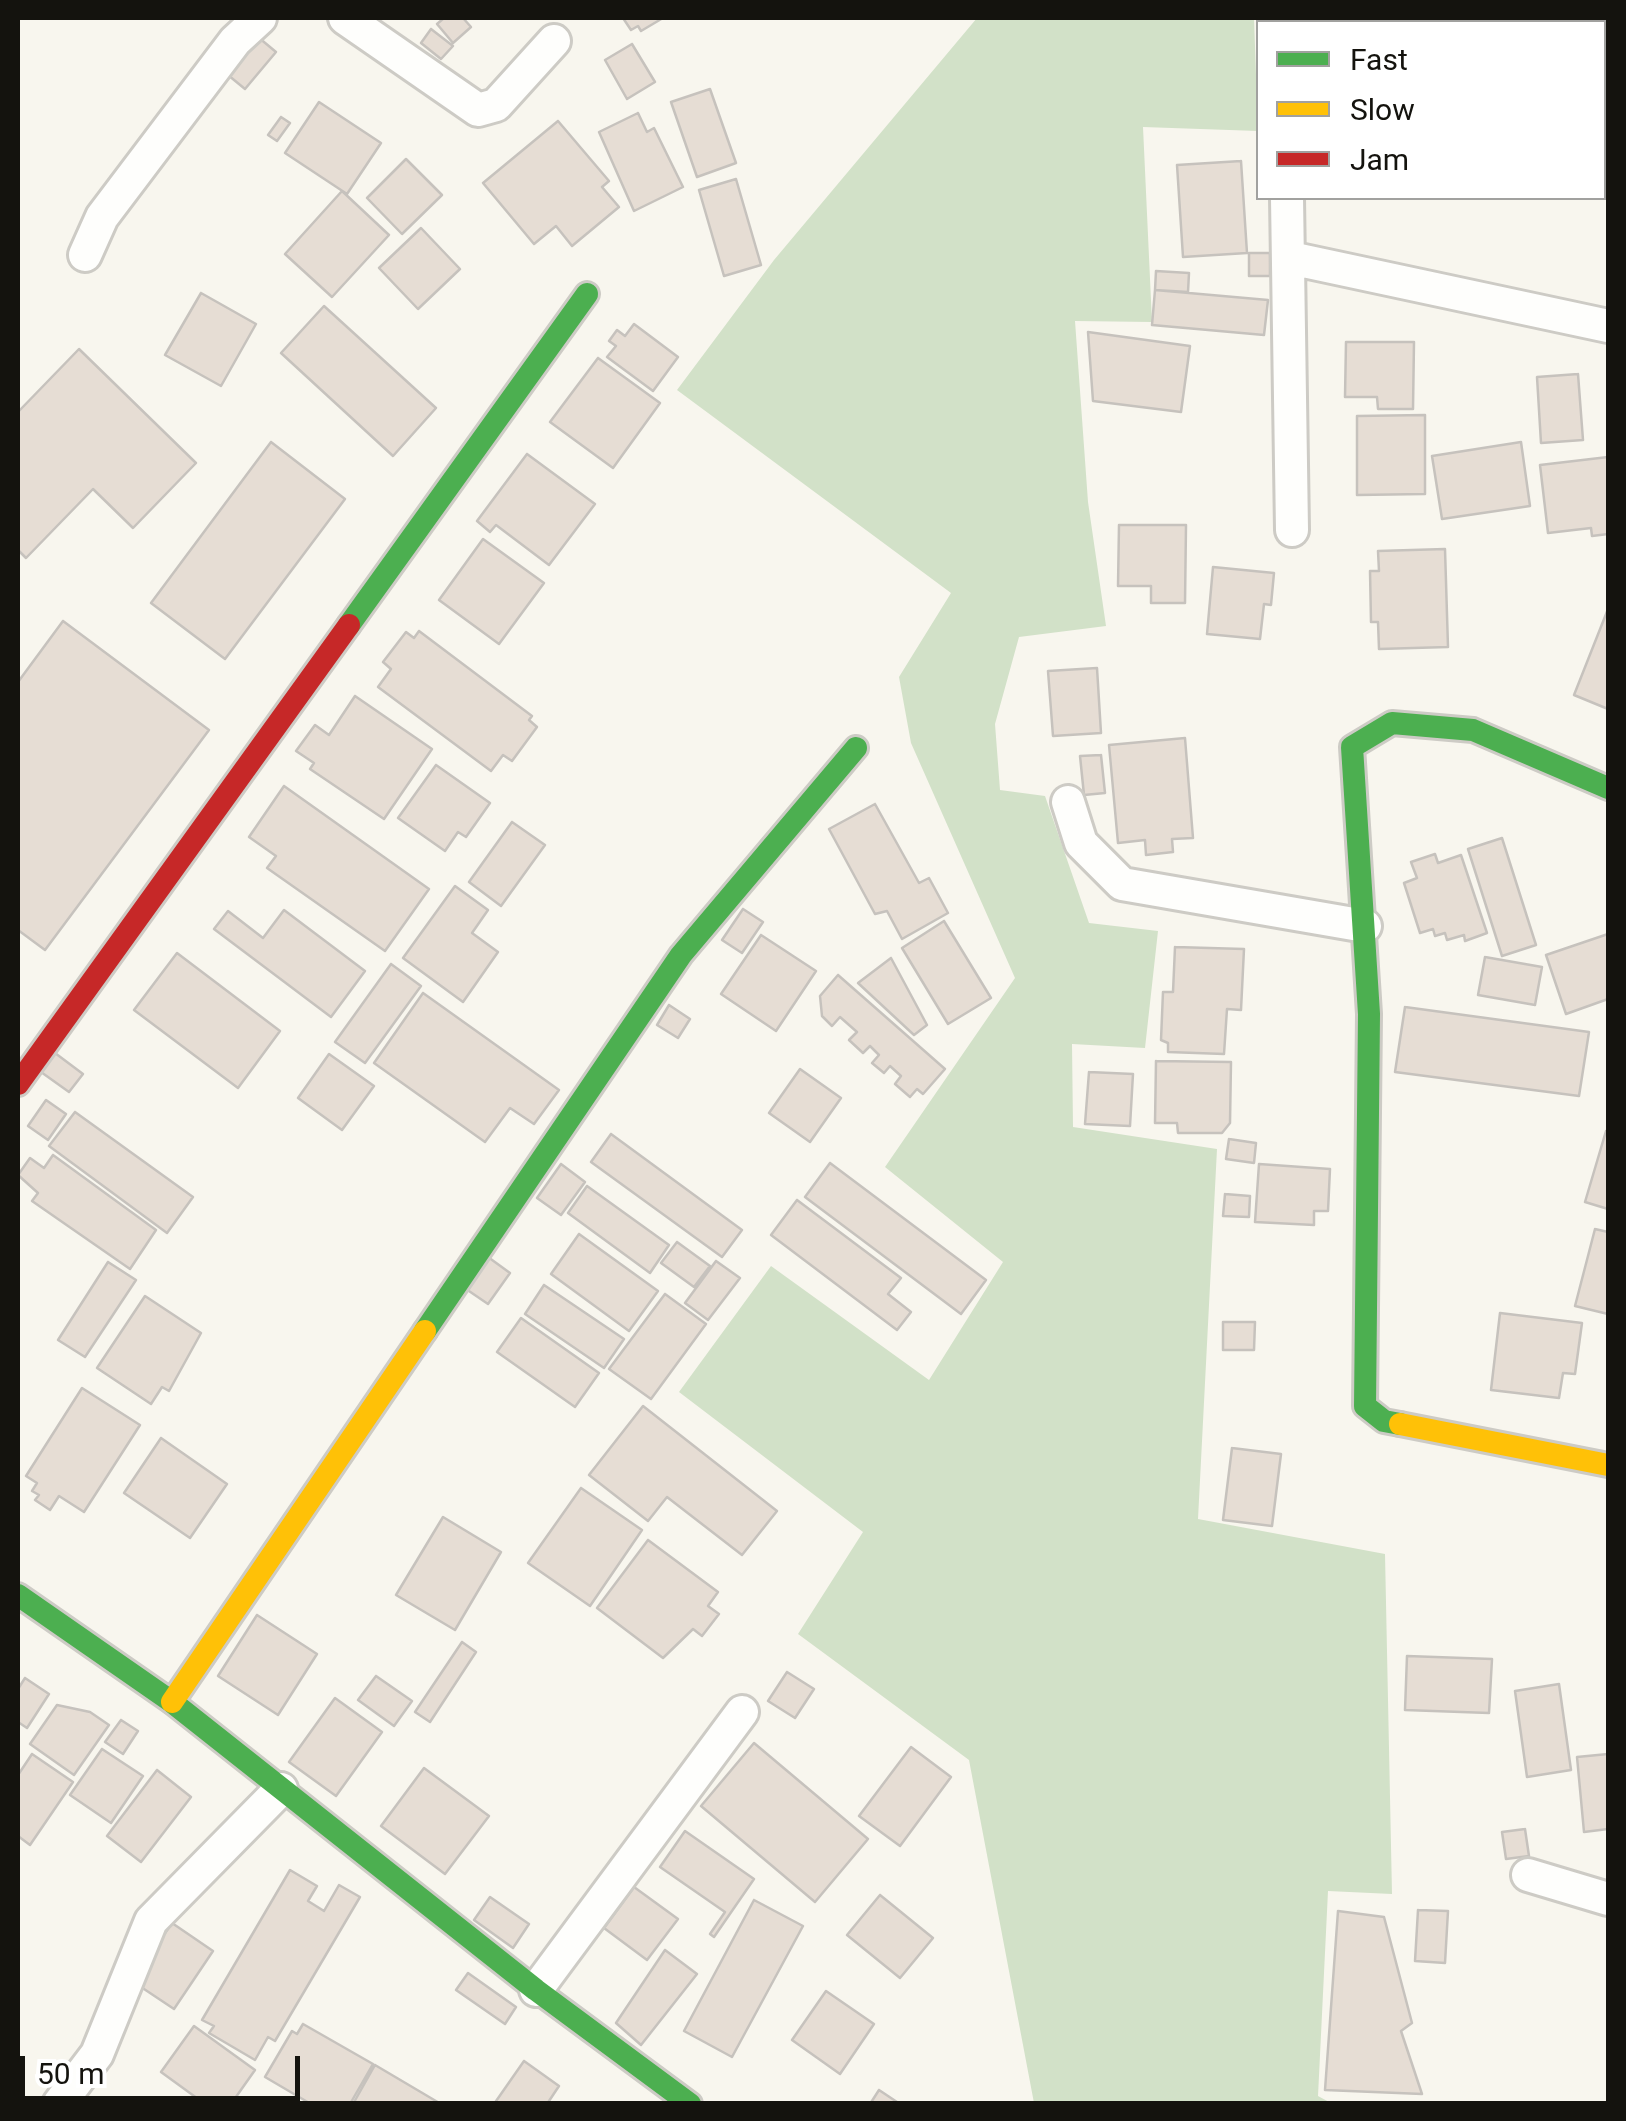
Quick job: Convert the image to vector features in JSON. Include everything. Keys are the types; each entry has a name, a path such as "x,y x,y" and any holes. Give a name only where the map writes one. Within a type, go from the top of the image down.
{"street":[{"path":"85,255 102,218 236,41 260,18"},
{"path":"346,18 478,110 496,105 554,41"},
{"path":"1286,200 1292,530"},
{"path":"1290,258 1608,326"},
{"path":"18,1084 587,294"},
{"path":"1608,788 1473,730 1392,722 1352,747 1369,1014 1365,1406 1384,1421 1608,1465"},
{"path":"172,1702 681,956 856,748"},
{"path":"1068,802 1081,844 1122,884 1365,926"},
{"path":"18,1595 172,1702 536,1990 690,2104"},
{"path":"536,1990 742,1712"},
{"path":"59,2104 97,2054 152,1922 281,1789"},
{"path":"1528,1875 1608,1898"}],"green space":[{"path":"977,18 1254,18 1256,131 1143,127 1152,322 1075,321 1088,502 1106,626 1019,637 995,724 1000,790 1045,796 1089,923 1158,931 1145,1048 1072,1044 1073,1127 1217,1149 1198,1519 1385,1554 1392,1894 1328,1891 1318,2096 1331,2103 1034,2103 969,1760 798,1634 863,1532 679,1392 771,1266 929,1380 1003,1262 885,1167 1015,978 911,743 899,677 951,593 677,390 774,260"}],"building":[{"path":"444,18 463,18 471,27 453,43 437,24"},
{"path":"623,18 663,18 641,31 638,26 631,30"},
{"path":"1397,18 1465,18 1465,20"},
{"path":"1488,18 1551,18 1551,20"},
{"path":"1606,23 1608,23 1606,68"},
{"path":"431,29 453,46 441,59 421,43"},
{"path":"258,37 276,52 245,89 228,75"},
{"path":"632,44 655,82 627,99 605,60"},
{"path":"710,89 736,163 697,177 671,102"},
{"path":"319,102 381,143 347,194 285,153"},
{"path":"638,113 647,132 654,128 683,187 634,211 599,132"},
{"path":"281,117 290,123 277,141 268,135"},
{"path":"558,121 609,181 602,187 619,207 572,246 556,226 534,244 483,183"},
{"path":"406,159 442,195 402,234 367,198"},
{"path":"1241,161 1247,253 1183,257 1177,165"},
{"path":"736,179 761,265 724,276 699,190"},
{"path":"342,191 389,235 332,297 285,254"},
{"path":"421,228 460,269 418,309 379,268"},
{"path":"1249,253 1270,253 1270,276 1249,276"},
{"path":"1156,271 1189,273 1188,292 1155,290"},
{"path":"1155,290 1268,300 1264,335 1152,325"},
{"path":"201,293 256,324 221,386 165,355"},
{"path":"324,306 436,408 393,456 281,353"},
{"path":"634,324 678,357 653,391 607,357 616,346 609,341 617,330 625,336"},
{"path":"1088,332 1190,346 1181,412 1093,401"},
{"path":"1346,342 1414,342 1413,409 1378,409 1377,397 1345,397"},
{"path":"79,349 196,463 133,528 93,489 26,558 18,550 18,412"},
{"path":"598,358 660,403 613,468 550,422"},
{"path":"1578,374 1583,440 1541,443 1537,377"},
{"path":"1425,415 1425,494 1357,495 1357,416"},
{"path":"271,442 345,499 225,659 151,603"},
{"path":"1521,442 1530,506 1442,519 1432,456"},
{"path":"527,454 595,504 549,565 496,525 490,532 477,521"},
{"path":"1608,457 1608,534 1592,536 1591,528 1548,533 1540,465"},
{"path":"1119,525 1186,525 1185,603 1151,603 1151,586 1118,586"},
{"path":"483,539 544,583 499,644 439,600"},
{"path":"1445,549 1448,647 1379,649 1378,622 1371,622 1370,571 1379,571 1378,551"},
{"path":"1213,567 1274,573 1271,605 1264,604 1260,639 1207,634"},
{"path":"1608,609 1608,709 1574,695"},
{"path":"63,621 209,730 45,950 18,930 18,682"},
{"path":"419,631 532,716 529,720 537,727 512,761 503,755 491,771 378,687 391,669 383,662 406,632 414,638"},
{"path":"1097,668 1101,733 1053,736 1048,671"},
{"path":"355,696 432,749 384,819 310,769 314,763 296,751 315,725 329,735"},
{"path":"1185,738 1193,838 1172,839 1173,852 1146,855 1145,840 1118,843 1109,745"},
{"path":"1101,755 1105,793 1084,795 1080,756"},
{"path":"436,765 490,803 466,837 458,832 445,851 398,818"},
{"path":"284,786 429,889 385,951 267,868 276,856 249,837"},
{"path":"875,804 919,883 929,878 948,913 902,939 887,911 875,914 829,829"},
{"path":"512,822 545,845 501,906 469,882"},
{"path":"1502,838 1536,945 1502,956 1468,849"},
{"path":"1435,854 1438,863 1461,855 1487,933 1465,941 1464,935 1447,940 1445,933 1435,936 1433,929 1420,933 1404,883 1417,878 1411,862"},
{"path":"455,886 488,910 472,933 498,952 463,1002 403,958"},
{"path":"743,909 763,922 742,953 722,940"},
{"path":"284,910 365,971 331,1017 214,929 228,911 263,938"},
{"path":"944,921 991,998 948,1024 902,948"},
{"path":"1608,934 1608,999 1566,1014 1546,955"},
{"path":"761,935 816,971 776,1031 721,994"},
{"path":"1175,947 1244,949 1241,1010 1227,1009 1224,1054 1168,1052 1168,1043 1161,1040 1163,992 1173,992"},
{"path":"177,953 280,1031 238,1088 134,1010"},
{"path":"1485,957 1542,967 1535,1005 1478,995"},
{"path":"891,958 927,1025 914,1035 858,983"},
{"path":"391,964 421,986 365,1063 335,1042"},
{"path":"838,975 945,1069 923,1094 917,1089 910,1097 895,1084 901,1076 890,1066 884,1073 872,1063 879,1055 870,1046 863,1053 849,1040 857,1032 840,1017 832,1026 822,1016 820,996"},
{"path":"423,993 559,1090 534,1124 510,1108 485,1142 374,1063"},
{"path":"669,1005 690,1019 678,1038 657,1025"},
{"path":"1405,1007 1589,1032 1579,1096 1395,1072"},
{"path":"55,1053 83,1074 69,1092 41,1072"},
{"path":"329,1054 374,1086 342,1130 298,1098"},
{"path":"1156,1061 1231,1062 1230,1123 1222,1133 1178,1133 1177,1123 1155,1123"},
{"path":"800,1069 841,1098 810,1142 769,1113"},
{"path":"1089,1072 1133,1074 1130,1126 1085,1124"},
{"path":"46,1100 66,1114 48,1140 28,1126"},
{"path":"75,1112 193,1197 167,1233 49,1146"},
{"path":"1608,1131 1608,1209 1585,1202"},
{"path":"611,1134 742,1230 722,1257 591,1162"},
{"path":"1229,1139 1256,1143 1254,1163 1226,1159"},
{"path":"53,1155 156,1230 130,1269 32,1201 38,1193 18,1175 30,1158 44,1168"},
{"path":"830,1163 986,1280 961,1314 805,1197"},
{"path":"561,1164 585,1182 561,1215 537,1198"},
{"path":"1259,1164 1330,1169 1328,1211 1314,1211 1314,1225 1255,1222"},
{"path":"587,1186 669,1245 650,1273 568,1213"},
{"path":"1225,1194 1250,1196 1249,1217 1223,1216"},
{"path":"797,1200 901,1278 888,1294 911,1312 897,1330 771,1235"},
{"path":"1595,1229 1608,1232 1608,1314 1575,1306"},
{"path":"579,1234 658,1291 629,1331 551,1274"},
{"path":"677,1242 710,1266 694,1287 661,1263"},
{"path":"488,1257 510,1273 488,1304 466,1289"},
{"path":"716,1261 740,1278 708,1320 685,1303"},
{"path":"108,1262 136,1280 85,1357 58,1340"},
{"path":"544,1285 624,1339 604,1368 525,1314"},
{"path":"665,1294 706,1324 651,1399 609,1369"},
{"path":"145,1296 201,1333 169,1391 162,1387 151,1404 97,1368"},
{"path":"1500,1313 1582,1323 1575,1374 1563,1373 1559,1398 1491,1390"},
{"path":"521,1318 599,1373 575,1407 497,1352"},
{"path":"1223,1322 1255,1322 1254,1350 1223,1350"},
{"path":"82,1388 140,1425 84,1512 59,1496 50,1510 35,1500 39,1495 32,1491 37,1483 26,1476"},
{"path":"643,1406 777,1511 742,1555 667,1497 648,1521 589,1475"},
{"path":"161,1438 227,1484 190,1538 124,1493"},
{"path":"1232,1448 1281,1454 1272,1526 1223,1520"},
{"path":"581,1488 642,1530 590,1606 528,1563"},
{"path":"443,1517 501,1552 455,1630 396,1595"},
{"path":"648,1540 718,1592 708,1606 719,1614 702,1636 693,1629 663,1658 597,1608"},
{"path":"257,1615 317,1654 278,1715 218,1676"},
{"path":"462,1642 476,1652 430,1722 415,1712"},
{"path":"1407,1656 1492,1659 1489,1713 1405,1710"},
{"path":"787,1672 814,1689 795,1718 768,1701"},
{"path":"376,1676 412,1701 394,1726 358,1700"},
{"path":"25,1678 49,1694 27,1728 18,1722 18,1689"},
{"path":"1559,1684 1571,1770 1527,1777 1515,1691"},
{"path":"335,1698 382,1732 336,1796 289,1762"},
{"path":"57,1705 90,1712 109,1725 74,1775 30,1744"},
{"path":"121,1720 138,1731 123,1754 105,1742"},
{"path":"754,1743 868,1839 815,1902 701,1806"},
{"path":"911,1747 951,1777 900,1846 859,1816"},
{"path":"102,1749 143,1776 111,1823 70,1795"},
{"path":"32,1754 73,1782 30,1845 18,1836 18,1775"},
{"path":"1608,1754 1608,1829 1584,1832 1577,1757"},
{"path":"424,1768 489,1816 445,1874 381,1826"},
{"path":"157,1770 191,1797 141,1862 107,1836"},
{"path":"1525,1829 1529,1856 1506,1859 1502,1832"},
{"path":"685,1831 754,1879 714,1937 710,1934 725,1912 660,1867"},
{"path":"290,1870 317,1886 308,1901 324,1911 339,1885 360,1897 275,2041 268,2037 255,2060 209,2033 214,2026 202,2020"},
{"path":"634,1887 678,1919 647,1960 604,1928"},
{"path":"880,1895 933,1938 900,1978 847,1935"},
{"path":"490,1897 529,1924 513,1948 474,1920"},
{"path":"754,1900 803,1926 732,2057 684,2031"},
{"path":"1418,1910 1448,1911 1445,1963 1415,1961"},
{"path":"1338,1911 1384,1917 1412,2023 1401,2031 1422,2094 1325,2090"},
{"path":"172,1923 213,1951 174,2009 132,1981"},
{"path":"665,1950 697,1974 641,2045 616,2023"},
{"path":"468,1973 516,2007 505,2024 456,1990"},
{"path":"826,1991 874,2024 840,2074 792,2040"},
{"path":"303,2024 373,2064 350,2104 311,2104 265,2077 292,2031 297,2034"},
{"path":"194,2026 255,2070 231,2104 205,2104 161,2072"},
{"path":"524,2061 559,2086 547,2104 494,2104"},
{"path":"375,2065 441,2104 353,2104"},
{"path":"879,2090 900,2104 870,2104"}],"traffic: fast":[{"path":"349,625 587,294"},
{"path":"1400,1424 1384,1421 1365,1406 1369,1014 1352,747 1392,723 1473,730 1608,788"},
{"path":"425,1331 681,955 856,748"},
{"path":"18,1595 172,1702 536,1990 690,2104"}],"traffic: slow":[{"path":"172,1702 425,1331"},
{"path":"1400,1424 1608,1465"}],"traffic: jam":[{"path":"18,1084 349,625"}]}
